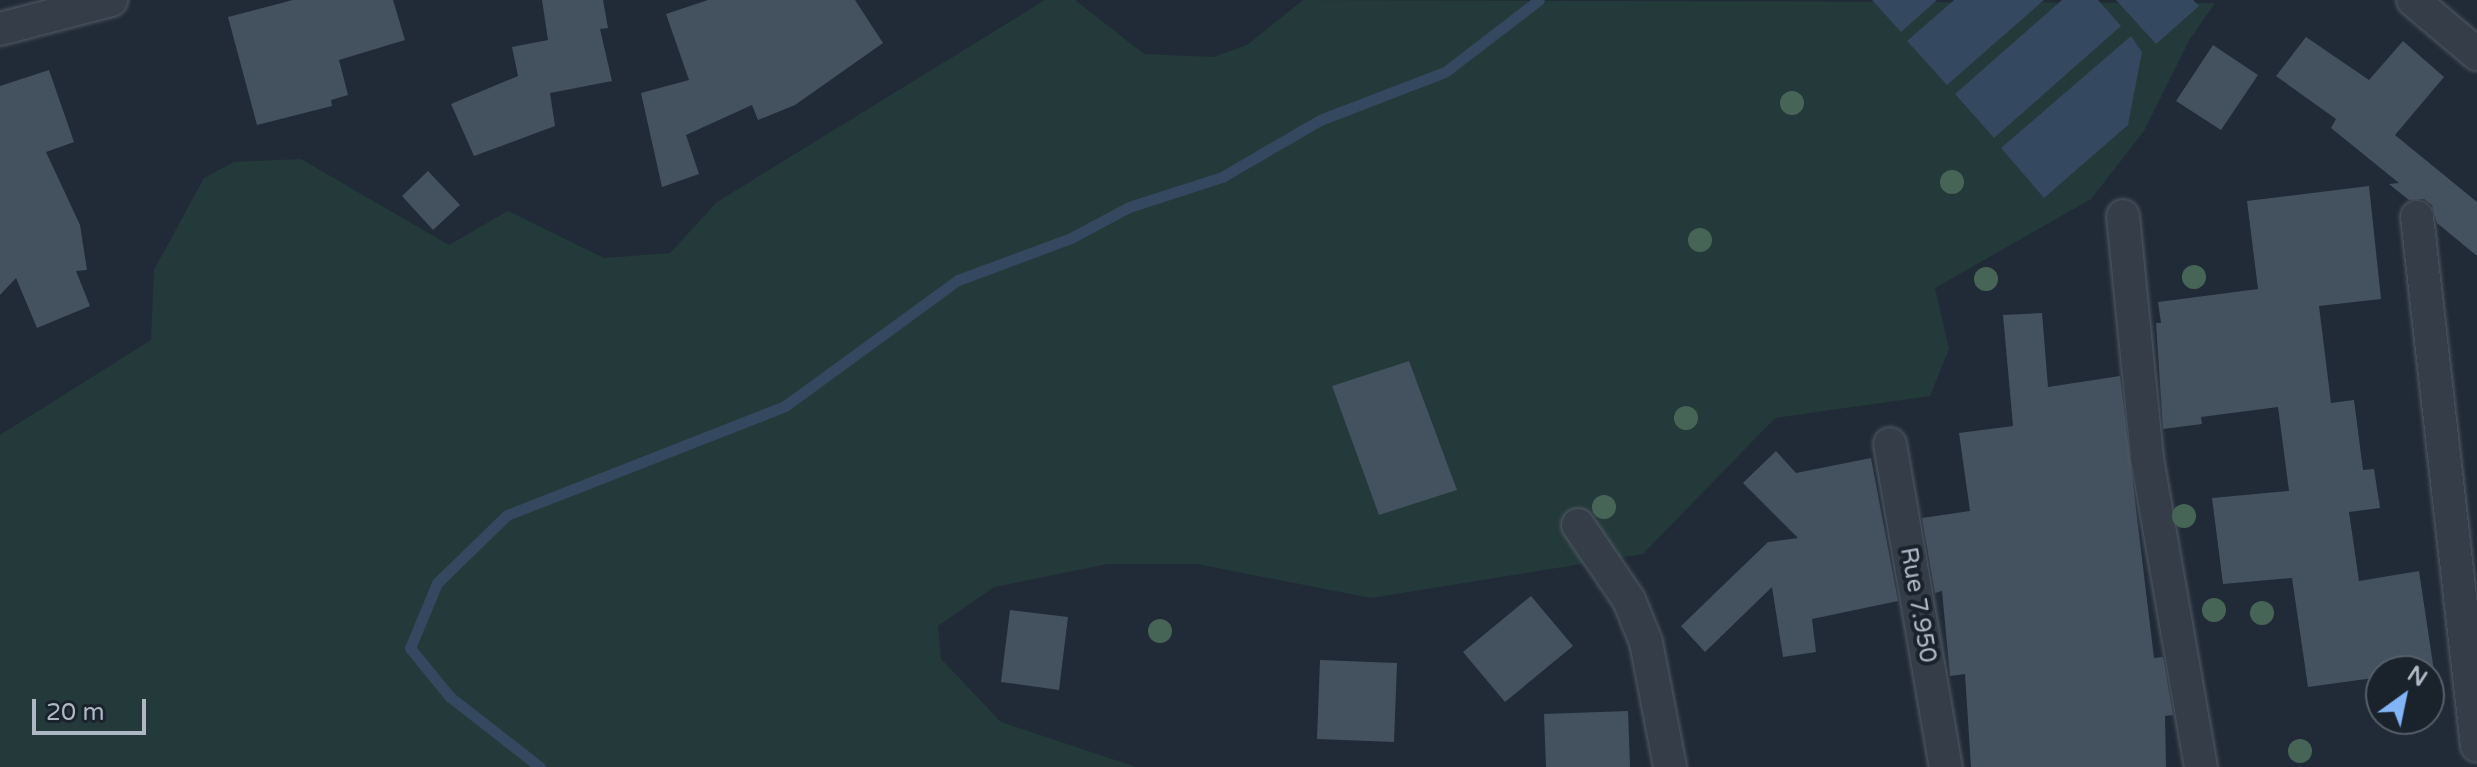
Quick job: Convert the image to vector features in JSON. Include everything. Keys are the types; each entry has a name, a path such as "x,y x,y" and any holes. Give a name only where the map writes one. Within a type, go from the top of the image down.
{"street":[{"path":"0,29 111,0"},
{"path":"2413,0 2477,54"},
{"path":"2123,216 2147,458 2201,767"},
{"path":"2417,217 2477,746"},
{"name":"Rue 7.950","path":"1890,444 1946,767"},
{"path":"1578,525 1629,600 1646,642 1670,767"}],"green space":[{"path":"1045,0 1075,0 1144,54 1213,57 1247,45 1303,0 2215,3 2190,39 2144,131 2091,199 1935,288 1949,349 1930,396 1775,418 1643,554 1371,598 1197,564 1108,564 994,587 938,626 941,659 1001,722 1136,767 0,767 0,435 151,340 154,270 204,178 234,162 301,159 449,245 508,211 604,258 670,253 717,202"}],"water":[{"path":"1872,0 1937,0 1901,32"},
{"path":"1954,0 2044,0 1947,85 1907,41"},
{"path":"2062,0 2098,0 2121,26 1994,138 1955,94"},
{"path":"2116,0 2193,0 2199,6 2156,44"},
{"path":"2131,36 2142,52 2128,125 2044,198 2001,148"}],"building":[{"path":"293,0 393,0 405,40 339,60 348,95 331,100 332,106 257,125 228,17"},
{"path":"542,0 603,0 608,28 600,29 612,81 550,93 555,126 474,156 451,104 518,76 512,47 548,40"},
{"path":"708,0 855,0 883,43 795,105 758,120 752,105 686,135 699,174 662,187 641,93 689,80 666,14"},
{"path":"2306,37 2369,80 2403,41 2444,77 2395,135 2477,202 2477,256 2437,223 2432,205 2424,199 2409,200 2389,184 2399,183 2331,128 2336,119 2276,76"},
{"path":"2213,45 2258,75 2221,130 2176,101"},
{"path":"49,70 74,142 46,152 80,225 87,270 76,271 90,306 37,328 16,278 0,295 0,86"},
{"path":"428,171 460,205 433,230 402,196"},
{"path":"2369,186 2381,299 2319,306 2331,403 2354,400 2363,470 2374,469 2380,508 2349,512 2359,581 2419,571 2432,655 2365,655 2365,679 2308,687 2292,578 2223,584 2212,498 2289,491 2278,407 2201,417 2202,424 2163,429 2156,323 2161,323 2158,302 2258,289 2247,201"},
{"path":"2042,313 2048,387 2120,376 2154,658 2163,657 2173,715 2165,716 2166,767 1971,767 1965,674 1950,676 1942,591 1935,593 1922,518 1970,511 1959,433 2013,426 2003,315"},
{"path":"1409,361 1457,490 1379,515 1332,386"},
{"path":"1776,451 1796,473 1871,458 1898,601 1812,619 1816,652 1783,657 1772,587 1705,652 1681,626 1768,542 1798,538 1743,483"},
{"path":"1531,596 1573,646 1505,702 1463,652"},
{"path":"1010,610 1068,617 1059,690 1001,682"},
{"path":"1320,660 1397,663 1394,742 1317,739"},
{"path":"1628,711 1630,767 1546,767 1544,714"}],"waterway":[{"path":"540,767 450,697 410,648 437,583 507,515 785,406 958,280 1071,238 1129,207 1222,177 1320,120 1445,72 1539,0"}]}
